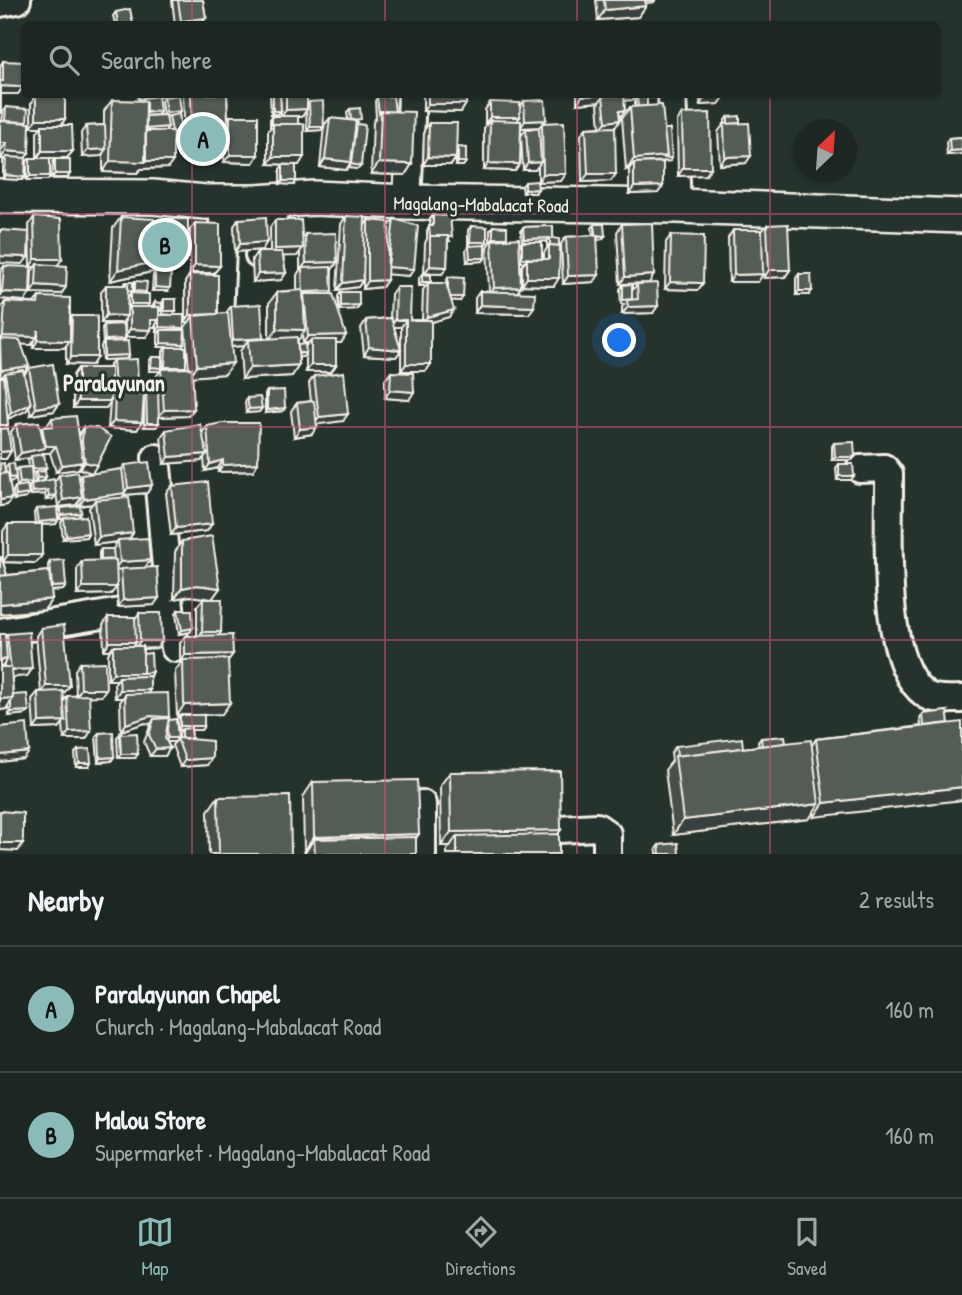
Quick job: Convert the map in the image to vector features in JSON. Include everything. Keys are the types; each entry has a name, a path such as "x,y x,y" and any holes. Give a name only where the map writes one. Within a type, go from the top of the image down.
{"main road":[{"name":"Magalang-Mabalacat Road","path":"0,196 152,197 224,201 314,198 962,216"}],"street":[{"path":"0,3 18,0"},
{"path":"407,202 412,98"},
{"path":"672,98 677,206"},
{"path":"219,318 224,201"},
{"path":"259,255 266,254 265,227 281,201"},
{"path":"156,458 175,648"},
{"path":"860,469 884,468 889,474 891,615 905,672 926,695 942,699 962,699"},
{"path":"0,632 169,604"},
{"path":"422,804 422,854"},
{"path":"559,829 597,827 607,834 607,854"}],"building":[{"path":"178,0 203,0 206,18 181,21"},
{"path":"604,0 645,0 646,6 605,10"},
{"path":"130,9 132,21 118,21 116,12"},
{"path":"3,61 21,62 21,87 1,86 0,112 0,81 3,81"},
{"path":"36,98 65,98 65,119 36,119"},
{"path":"143,98 158,98 160,111 146,112 146,101 143,101"},
{"path":"164,98 179,98 181,111 166,113"},
{"path":"191,98 227,98 228,126 192,127"},
{"path":"273,98 280,98 281,111 273,111"},
{"path":"286,98 307,98 307,109 286,110"},
{"path":"377,98 393,98 395,112 379,113"},
{"path":"428,98 466,98 466,104 428,104"},
{"path":"603,98 624,98 625,110 619,111 620,120 606,122"},
{"path":"637,98 647,98 647,106 638,107"},
{"path":"112,100 146,101 145,162 110,161"},
{"path":"545,100 546,120 525,121 524,101"},
{"path":"323,101 324,127 310,127 309,102"},
{"path":"490,102 520,103 520,117 490,117"},
{"path":"662,105 667,156 634,159 630,107"},
{"path":"6,107 28,109 27,122 5,121"},
{"path":"360,108 361,119 351,120 350,109"},
{"path":"381,111 414,112 412,164 379,163"},
{"path":"710,113 711,168 683,168 682,114"},
{"path":"179,114 183,139 174,141 169,116"},
{"path":"166,115 168,127 146,129 146,116"},
{"path":"230,116 258,116 258,155 230,155"},
{"path":"272,116 298,116 298,124 272,124"},
{"path":"740,116 740,123 728,124 728,117"},
{"path":"330,118 356,121 351,162 325,159"},
{"path":"490,120 521,121 520,164 489,163"},
{"path":"0,121 30,123 29,153 6,151 7,143 0,143"},
{"path":"564,122 566,174 543,174 542,123"},
{"path":"429,123 457,123 456,158 428,157"},
{"path":"749,123 751,156 725,157 724,124"},
{"path":"273,124 304,124 304,157 273,157"},
{"path":"356,124 365,125 361,166 351,164"},
{"path":"42,125 72,125 73,151 42,151"},
{"path":"105,125 106,149 88,150 86,126"},
{"path":"615,127 616,174 588,174 586,128"},
{"path":"539,128 541,162 528,163 526,129"},
{"path":"664,129 670,129 672,158 665,158"},
{"path":"146,131 173,131 173,161 146,161"},
{"path":"962,137 962,150 950,151 949,138"},
{"path":"458,147 466,148 466,162 458,162"},
{"path":"6,157 26,158 25,177 5,175"},
{"path":"30,158 50,158 50,176 30,176"},
{"path":"55,159 70,159 70,174 55,174"},
{"path":"663,162 663,186 634,187 634,163"},
{"path":"283,165 296,165 296,181 283,181"},
{"path":"537,181 538,189 525,190 525,182"},
{"path":"433,215 450,216 452,237 430,236 429,226 433,226"},
{"path":"346,216 365,217 363,280 343,283"},
{"path":"34,217 61,219 62,259 35,259"},
{"path":"121,217 154,219 154,236 165,236 169,259 118,270"},
{"path":"266,217 267,242 240,244 239,219"},
{"path":"167,219 188,219 188,252 168,253"},
{"path":"394,219 418,226 414,269 388,267"},
{"path":"275,220 301,220 303,248 275,249"},
{"path":"368,220 389,222 387,280 368,281"},
{"path":"195,223 220,224 220,266 195,265"},
{"path":"652,223 654,275 625,277 622,224"},
{"path":"595,224 604,224 605,236 595,235"},
{"path":"788,224 790,270 769,270 767,225"},
{"path":"471,226 487,227 487,242 470,242"},
{"path":"493,226 507,227 507,238 493,238"},
{"path":"553,226 553,238 559,239 559,246 550,245 550,238 524,239 523,227"},
{"path":"0,230 29,232 28,257 0,256"},
{"path":"733,230 762,230 763,274 734,275"},
{"path":"336,233 337,262 306,263 305,234"},
{"path":"597,235 599,275 568,276 566,237"},
{"path":"671,235 704,236 703,283 670,282"},
{"path":"430,236 448,236 447,267 430,266"},
{"path":"519,238 521,287 494,288 492,240"},
{"path":"522,242 542,242 542,259 522,258"},
{"path":"485,245 485,258 470,258 469,246"},
{"path":"549,245 560,246 559,278 527,278 527,259 549,259"},
{"path":"257,252 282,252 286,273 258,274"},
{"path":"37,264 67,266 66,287 36,285"},
{"path":"4,266 31,267 30,293 2,292"},
{"path":"331,267 332,291 303,292 302,268"},
{"path":"155,272 171,272 170,288 155,287"},
{"path":"190,274 218,275 218,314 190,315"},
{"path":"422,274 431,275 431,282 422,282"},
{"path":"799,274 811,274 812,291 799,291"},
{"path":"448,277 464,278 463,297 450,297"},
{"path":"135,281 147,282 146,292 135,291"},
{"path":"126,282 133,282 133,291 127,291"},
{"path":"428,283 446,283 454,310 427,317"},
{"path":"657,283 658,306 628,307 627,300 638,299 637,284"},
{"path":"632,284 632,299 623,300 623,285"},
{"path":"106,285 128,285 127,316 106,315"},
{"path":"396,287 411,287 410,320 431,320 431,364 406,364 406,320 395,320"},
{"path":"303,290 305,330 277,329 277,292"},
{"path":"480,291 535,293 534,307 480,305"},
{"path":"341,292 359,292 359,305 341,306"},
{"path":"131,293 149,294 149,304 131,304"},
{"path":"304,294 333,294 346,335 308,336"},
{"path":"39,297 70,298 70,341 38,340 38,330 37,337 3,336 5,302 38,304"},
{"path":"164,299 176,299 176,311 164,311"},
{"path":"155,302 162,303 161,311 159,307 154,307"},
{"path":"261,304 263,338 233,340 231,306"},
{"path":"130,307 159,307 159,320 151,320 151,330 130,329"},
{"path":"228,313 233,363 197,366 193,316"},
{"path":"159,315 184,315 184,328 159,327"},
{"path":"72,316 97,316 97,357 71,357"},
{"path":"391,318 401,350 369,347 366,320"},
{"path":"124,324 125,339 105,340 104,325"},
{"path":"161,330 185,330 184,344 161,343"},
{"path":"297,337 299,365 250,368 248,340"},
{"path":"0,339 20,340 29,366 1,370"},
{"path":"311,340 336,340 336,365 311,365"},
{"path":"128,341 129,355 104,356 104,342"},
{"path":"305,344 306,353 298,353 298,345"},
{"path":"166,347 186,347 186,367 165,367"},
{"path":"152,357 162,357 162,368 151,367"},
{"path":"137,359 138,385 115,387 113,360"},
{"path":"53,364 59,404 36,408 29,368"},
{"path":"78,368 111,368 111,401 78,401"},
{"path":"192,368 194,409 164,410 161,369"},
{"path":"23,370 31,404 11,413 5,373"},
{"path":"344,372 348,414 319,417 314,376"},
{"path":"391,372 413,373 414,392 390,390"},
{"path":"0,377 4,377 8,425 0,425"},
{"path":"146,389 158,389 159,423 147,423"},
{"path":"284,390 285,408 267,410 267,391"},
{"path":"115,392 144,394 142,422 114,421"},
{"path":"260,397 262,408 249,409 247,398"},
{"path":"314,401 317,427 300,429 297,403"},
{"path":"76,416 83,462 62,465 56,446 46,446 42,427 53,426 52,418"},
{"path":"39,422 45,448 21,453 16,424"},
{"path":"222,423 259,423 258,463 223,465 223,460 210,464 207,426"},
{"path":"200,424 207,454 169,457 166,430"},
{"path":"83,427 97,428 111,437 97,465 85,462"},
{"path":"8,428 11,451 0,452 0,429"},
{"path":"854,442 855,457 835,457 834,443"},
{"path":"44,454 46,468 33,469 31,456"},
{"path":"149,462 152,485 128,488 125,465"},
{"path":"4,463 5,473 0,474 0,464"},
{"path":"14,463 16,477 10,478 8,464"},
{"path":"839,464 853,464 854,476 839,476"},
{"path":"31,467 32,482 20,483 18,468"},
{"path":"122,469 125,493 84,499 81,475"},
{"path":"45,471 46,477 37,478 36,472"},
{"path":"78,472 82,497 63,500 59,475"},
{"path":"8,473 12,498 0,500 0,474"},
{"path":"54,479 56,495 49,496 48,490 32,492 31,484"},
{"path":"208,482 212,524 176,528 172,486"},
{"path":"27,485 29,494 16,496 15,487"},
{"path":"129,497 133,533 99,537 95,500"},
{"path":"80,506 81,513 61,515 61,508"},
{"path":"57,507 58,520 38,522 36,509"},
{"path":"86,516 88,533 66,536 64,518"},
{"path":"8,524 42,524 42,555 8,555"},
{"path":"212,536 220,588 197,585 182,588 182,541"},
{"path":"148,538 150,560 120,562 118,540"},
{"path":"101,549 113,549 114,559 101,560"},
{"path":"1,557 7,575 0,576"},
{"path":"64,560 66,586 52,587 50,561"},
{"path":"116,560 117,587 83,587 82,561"},
{"path":"157,567 159,598 123,600 121,569"},
{"path":"49,571 52,599 0,604 0,576"},
{"path":"203,599 222,599 221,632 202,632"},
{"path":"178,610 192,610 193,628 182,630"},
{"path":"139,613 161,613 162,641 140,641"},
{"path":"108,617 135,617 136,642 109,642"},
{"path":"64,625 70,686 46,686 41,628"},
{"path":"29,632 32,669 11,670 7,634"},
{"path":"0,634 5,634 7,659 0,660"},
{"path":"232,635 233,654 185,655 185,636"},
{"path":"113,646 143,646 143,673 113,673"},
{"path":"151,653 152,672 143,673 143,654"},
{"path":"228,659 230,703 184,705 183,660"},
{"path":"105,662 106,689 81,689 80,663"},
{"path":"0,667 11,667 13,698 0,699"},
{"path":"150,676 150,690 120,690 119,677"},
{"path":"63,691 65,721 39,722 38,692"},
{"path":"168,693 169,717 150,716 126,724 125,694"},
{"path":"27,694 29,711 11,712 13,695"},
{"path":"89,695 91,731 69,732 67,696"},
{"path":"947,711 949,723 924,726 923,714"},
{"path":"180,715 204,715 204,726 180,726"},
{"path":"169,718 165,738 170,748 156,749 149,735 154,719"},
{"path":"176,719 178,738 168,738 169,720"},
{"path":"962,722 962,787 824,803 816,739"},
{"path":"27,724 29,752 0,755 0,727"},
{"path":"191,728 192,738 182,738 182,729"},
{"path":"113,732 114,757 100,758 99,733"},
{"path":"137,733 138,754 121,754 120,734"},
{"path":"785,736 786,743 762,746 761,738"},
{"path":"177,738 212,741 212,758 185,760"},
{"path":"742,738 743,748 677,756 676,746"},
{"path":"811,740 819,804 683,820 675,756"},
{"path":"90,749 91,763 79,763 78,750"},
{"path":"560,771 561,830 451,832 450,772"},
{"path":"417,780 419,834 314,837 313,782"},
{"path":"290,796 291,854 219,854 218,797"},
{"path":"0,811 23,813 23,843 0,843"},
{"path":"559,834 559,854 457,854 457,836"},
{"path":"416,837 416,854 315,854 314,839"},
{"path":"678,843 679,854 660,854 659,845"}],"place":[{"name":"Paralayunan Chapel","path":"203,139"},
{"name":"Malou Store","path":"165,245"}],"district":[{"name":"Paralayunan","path":"114,382"}]}
